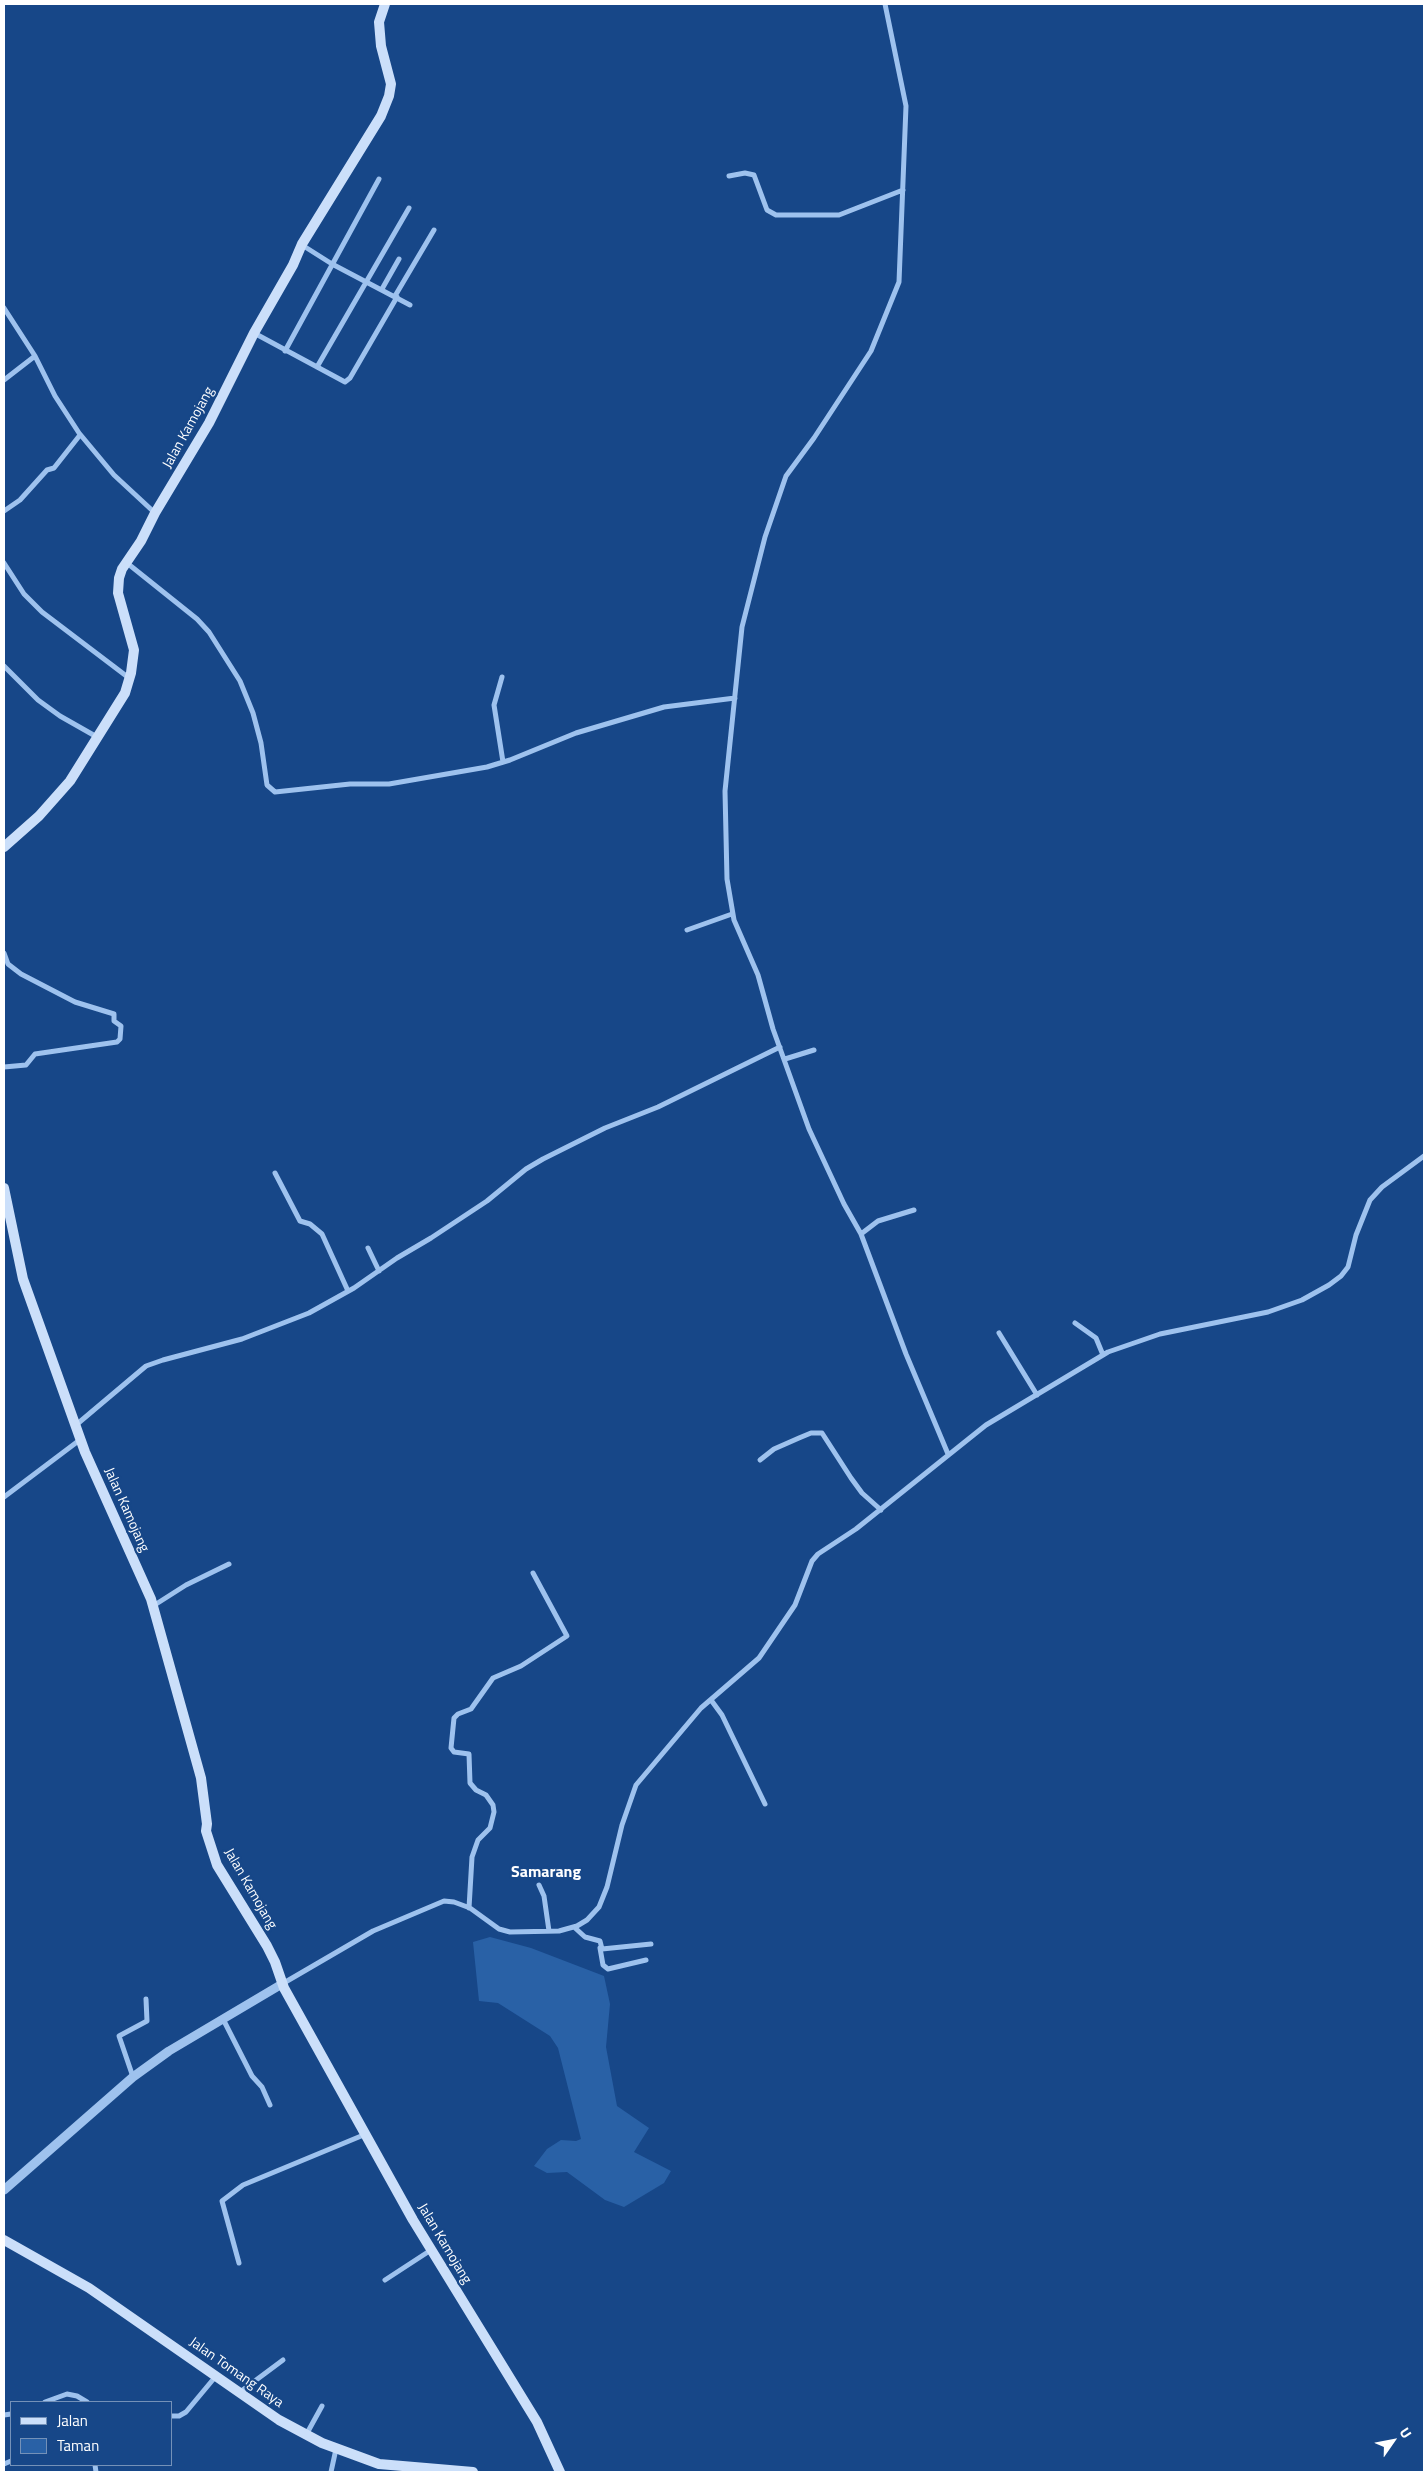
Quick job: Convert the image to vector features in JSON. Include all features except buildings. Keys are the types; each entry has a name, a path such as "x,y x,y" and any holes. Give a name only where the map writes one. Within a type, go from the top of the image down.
{"main road":[{"name":"Jalan Kamojang","path":"4,847 60,794 114,713 125,693 134,650 118,593 119,578 125,562 141,541 155,513 209,423 254,333 293,265 302,244 381,116 389,96 390,78 381,46 379,22 385,4"},
{"name":"Jalan Kamojang","path":"4,1188 23,1279 80,1439 153,1606 202,1778 207,1824 206,1831 214,1858 267,1946 275,1962 282,1984 431,2250 537,2422 560,2472"},
{"name":"Jalan Tomang Raya","path":"4,2240 89,2288 217,2375 279,2420 306,2435 336,2449 379,2464 473,2472"}],"street":[{"path":"885,4 906,106 898,286 870,351 819,430 786,476 776,501 751,586 742,627 726,791 726,879 732,914 758,975 780,1047 809,1129 844,1204 861,1234 899,1335 948,1454"},
{"path":"729,176 745,173 754,175 767,210 776,215 839,215 903,190"},
{"path":"285,351 379,179"},
{"path":"317,367 409,208"},
{"path":"254,333 345,382 348,381 434,230"},
{"path":"302,244 332,264 366,280 410,305"},
{"path":"382,289 399,259"},
{"path":"4,308 35,356 55,396 80,435 118,480 155,513"},
{"path":"4,380 35,356"},
{"path":"4,511 18,502 47,470 54,468 80,435"},
{"path":"125,562 197,619 209,632 240,681 253,713 261,743 266,782 272,791 350,784 388,784 503,762 576,733 664,707 735,698"},
{"path":"4,564 24,594 42,612 129,678"},
{"path":"5,670 38,700 60,716 97,737"},
{"path":"502,677 494,706 503,762"},
{"path":"687,930 732,914"},
{"path":"4,953 8,964 21,974 75,1002 114,1014 114,1021 121,1026 120,1038 117,1042 35,1054 26,1064 4,1068"},
{"path":"76,1425 134,1374 155,1362 255,1334 309,1313 348,1291 487,1201 526,1169 543,1159 605,1128 658,1107 780,1047"},
{"path":"785,1059 814,1050"},
{"path":"4,2190 133,2077 169,2051 368,1933 430,1906 450,1901 469,1908 506,1932 549,1931 574,1927 592,1915 608,1888 622,1825 636,1785 711,1700 759,1658 802,1592 815,1556 881,1510 986,1425 1103,1356 1160,1334 1268,1312 1302,1300 1329,1285 1341,1276 1348,1267 1356,1235 1370,1200 1382,1187 1424,1156"},
{"path":"275,1173 300,1221 310,1224 322,1234 348,1291"},
{"path":"861,1234 878,1221 914,1210"},
{"path":"368,1248 379,1271"},
{"path":"1075,1323 1096,1338 1103,1356"},
{"path":"999,1332 1037,1395"},
{"path":"760,1460 774,1450 798,1438 811,1433 822,1433 862,1493 881,1510"},
{"path":"4,1498 80,1439"},
{"path":"153,1606 186,1584 229,1564"},
{"path":"469,1908 472,1857 478,1840 490,1828 494,1812 493,1805 486,1795 476,1790 470,1783 470,1756 453,1751 451,1748 454,1718 458,1714 471,1709 494,1678 521,1666 567,1636 534,1573"},
{"path":"711,1700 722,1714 765,1804"},
{"path":"539,1885 544,1896 549,1931"},
{"path":"574,1927 585,1936 600,1941 603,1966 608,1969 646,1960"},
{"path":"600,1948 651,1944"},
{"path":"133,2077 119,2036 147,2021 146,1999"},
{"path":"223,2019 252,2076 262,2087 270,2105"},
{"path":"238,2263 221,2205 222,2201 243,2185 366,2134"},
{"path":"384,2280 431,2250"},
{"path":"240,2392 283,2360"},
{"path":"172,2416 186,2412 217,2375"},
{"path":"48,2401 67,2394 77,2396 85,2401"},
{"path":"306,2435 322,2406"},
{"path":"331,2472 336,2449"}],"green space":[{"path":"490,1937 531,1948 604,1976 610,2004 606,2047 617,2106 649,2128 634,2152 671,2171 664,2183 624,2207 605,2200 567,2172 547,2173 534,2166 547,2149 561,2140 576,2141 581,2139 558,2048 550,2036 498,2003 479,2001 473,1942"}],"district":[{"name":"Samarang","path":"546,1873"}]}
